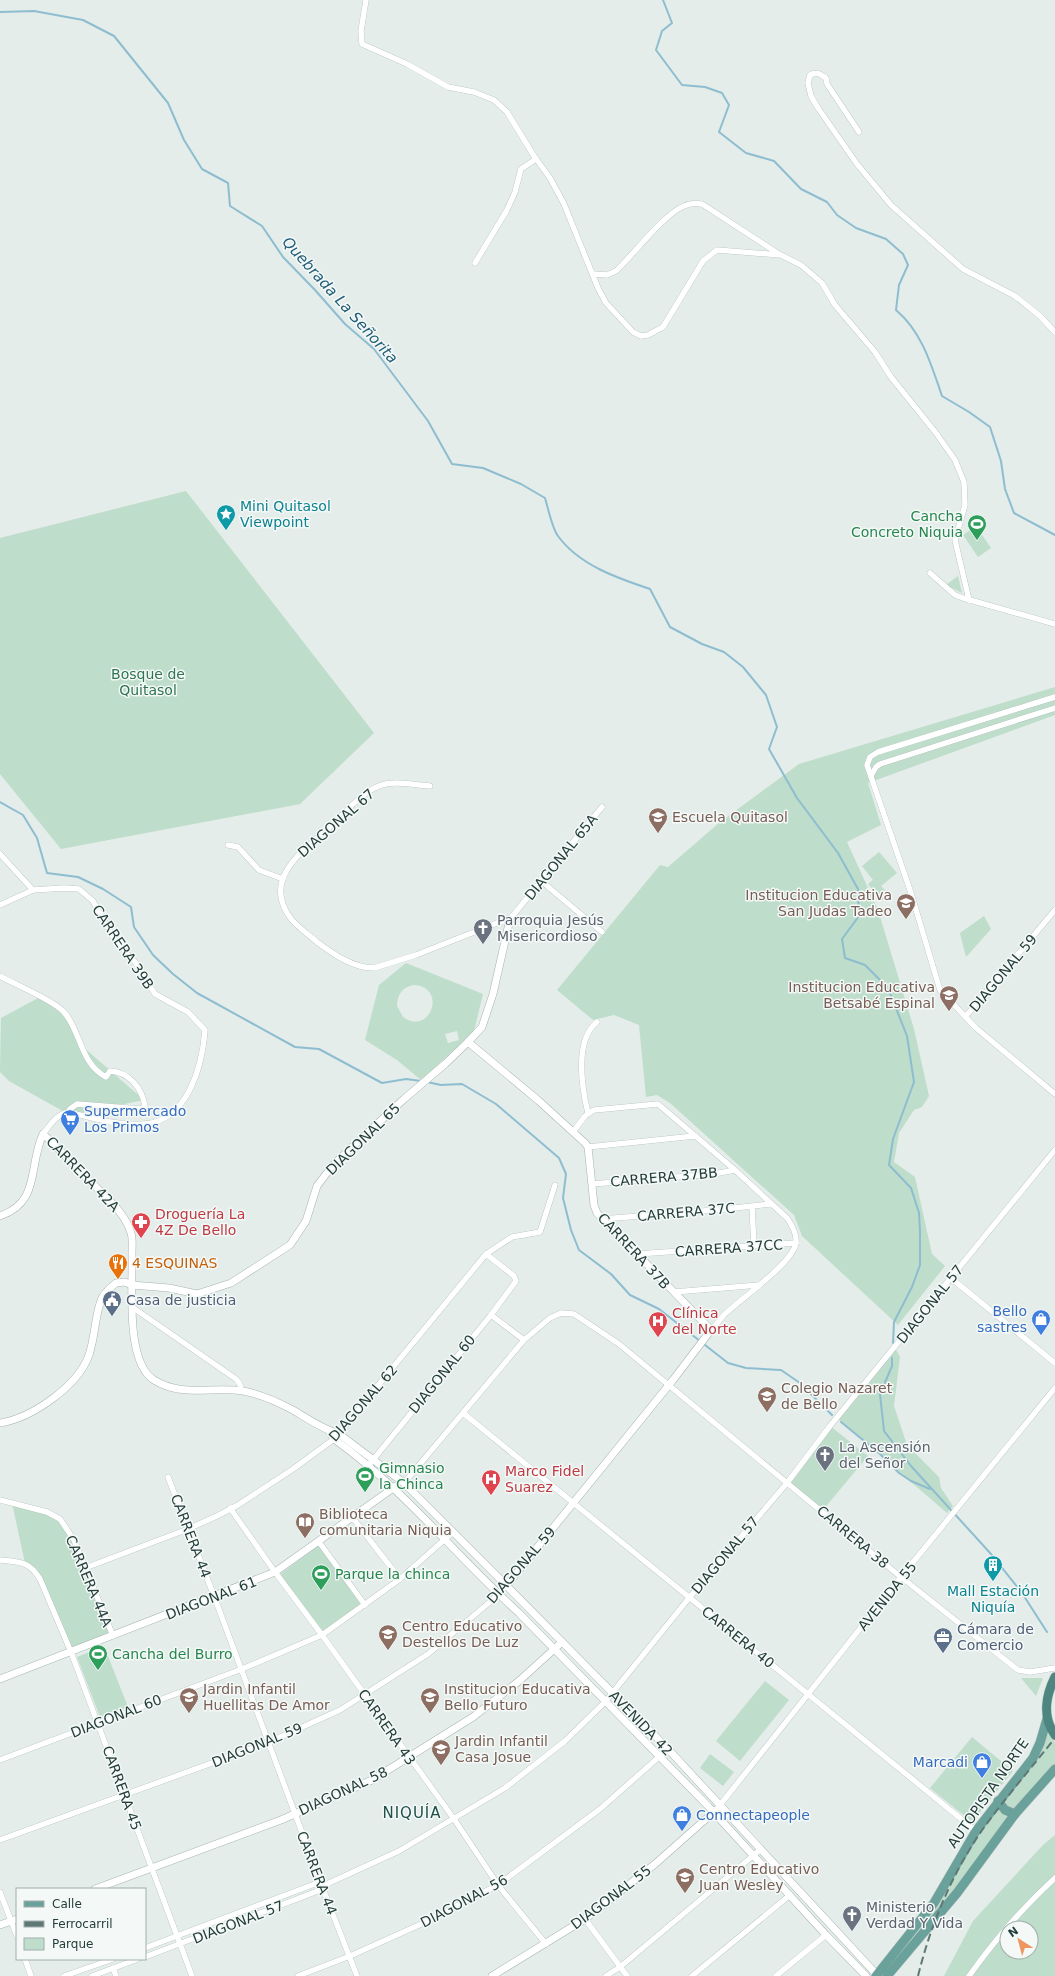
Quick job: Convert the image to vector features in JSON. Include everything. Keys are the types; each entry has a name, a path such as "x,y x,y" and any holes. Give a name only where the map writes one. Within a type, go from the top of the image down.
{"highway":[{"path":"1055,1677 1046,1703 1048,1719 1055,1735"}],"main road":[{"name":"AUTOPISTA NORTE","path":"876,1976 938,1898 976,1831 1037,1751 1048,1719"},
{"path":"888,1976 953,1898 1016,1814 1055,1769"},
{"path":"998,1801 1005,1810 1016,1814"}],"street":[{"path":"366,0 361,31 362,44 407,64 448,87 474,92 494,100 507,112 536,159 550,178 564,204 606,303 621,322 632,332 641,336 648,335 663,327 703,261 714,251 720,250 781,255"},
{"path":"859,132 827,84 826,78 819,73 814,72 810,75 808,84 811,96 818,108 858,164 891,205 964,269 1015,296 1040,316 1055,332"},
{"path":"474,263 507,210 515,192 521,169 536,159"},
{"path":"593,274 607,275 616,271 671,214 682,206 694,203 702,204 781,255 801,265 822,284 835,305 874,352 891,377 924,417 955,460 964,482 965,505 956,533 956,547 969,600"},
{"path":"930,573 955,595 1055,624"},
{"path":"1055,697 878,752 868,760 867,765 911,893 940,990 976,1028 1055,1094"},
{"path":"871,776 876,767 880,764 1055,708"},
{"name":"DIAGONAL 67","path":"283,879 291,862 370,789 390,783 430,786"},
{"name":"DIAGONAL 65A","path":"510,920 540,880 561,858 602,807"},
{"path":"228,846 238,847 259,870 283,879 281,892 282,904 293,921 334,955 367,968 374,968 416,955 497,923 510,920"},
{"path":"0,854 33,890 0,905"},
{"path":"540,880 602,932"},
{"name":"CARRERA 39B","path":"33,890 72,888 86,894 97,907 114,939 135,962 150,988 161,998 188,1012 205,1030 200,1064 188,1094 171,1114 166,1117 145,1124 126,1124 68,1112"},
{"name":"DIAGONAL 59","path":"966,1016 1055,910"},
{"name":"DIAGONAL 65","path":"0,1423 17,1418 46,1402 75,1378 85,1365 89,1354 102,1298 116,1283 125,1282 169,1288 198,1294 231,1283 264,1264 290,1245 298,1236 306,1221 314,1191 333,1165 404,1099 429,1079 468,1042 482,1026 501,961 510,920"},
{"path":"0,976 62,1010 70,1020 78,1040 100,1074 106,1077 110,1071 119,1072 128,1076 137,1087 144,1100 145,1106 140,1109 77,1104 68,1112 61,1114 43,1134 40,1141 31,1183 23,1202 16,1209 0,1216"},
{"path":"573,1132 588,1113 582,1074 582,1053 586,1036 596,1022"},
{"path":"468,1042 539,1101 588,1147 695,1136"},
{"name":"CARRERA 37BB","path":"588,1113 594,1110 658,1104 735,1170 770,1204 787,1218 792,1224 796,1244"},
{"name":"CARRERA 42A","path":"43,1134 110,1201 126,1222 131,1234 132,1307 139,1363 144,1372 154,1380 179,1391 241,1391 255,1394 292,1409 329,1431 336,1437"},
{"name":"CARRERA 37B","path":"588,1147 594,1205 602,1219 711,1330"},
{"name":"DIAGONAL 57","path":"146,1957 322,1889 329,1883 399,1851 505,1788 565,1741 613,1694 689,1598 787,1483 830,1426 1055,1150"},
{"name":"CARRERA 37BB","path":"592,1184 698,1175 735,1170"},
{"name":"DIAGONAL 62","path":"85,1568 188,1529 230,1508 293,1469 336,1437 486,1254 512,1236 538,1234 541,1230 555,1185"},
{"name":"CARRERA 37C","path":"602,1219 770,1204"},
{"path":"752,1206 754,1246"},
{"name":"DIAGONAL 59","path":"0,1840 268,1743 340,1710 365,1696 428,1654 506,1586 668,1386 711,1330 723,1316 787,1259 796,1244"},
{"name":"CARRERA 37CC","path":"637,1254 796,1244"},
{"name":"DIAGONAL 60","path":"370,1463 516,1281 514,1276 486,1254"},
{"path":"951,1278 1055,1363"},
{"path":"674,1292 760,1284"},
{"path":"132,1307 236,1379 240,1384 241,1391"},
{"name":"CARRERA 38","path":"524,1340 550,1318 562,1313 574,1314 619,1344 901,1577 1018,1670 1030,1672 1055,1668"},
{"path":"404,1483 524,1340 490,1315"},
{"name":"AVENIDA 55","path":"720,1805 901,1577 1055,1388"},
{"name":"CARRERA 40","path":"463,1413 976,1831"},
{"name":"AVENIDA 42","path":"336,1437 370,1463 404,1483 668,1749 761,1849 801,1896 876,1976"},
{"name":"AVENIDA 42","path":"370,1463 660,1756 866,1976"},
{"name":"CARRERA 44","path":"168,1477 242,1669 322,1889 357,1976"},
{"name":"DIAGONAL 61","path":"0,1679 274,1572 319,1542 394,1488 404,1483"},
{"name":"CARRERA 44A","path":"0,1500 47,1512 60,1519 74,1540 113,1636"},
{"name":"CARRERA 43","path":"230,1508 274,1572 454,1819 498,1885 546,1944"},
{"path":"352,1517 400,1580"},
{"name":"DIAGONAL 60","path":"0,1760 242,1669 322,1636 400,1580 446,1540 453,1532"},
{"path":"319,1542 365,1605"},
{"name":"CARRERA 45","path":"0,1560 25,1563 34,1568 40,1579 71,1652 126,1795 176,1937 192,1976"},
{"name":"DIAGONAL 58","path":"98,1888 294,1814 372,1780 473,1717 519,1680 562,1642"},
{"name":"DIAGONAL 56","path":"298,1976 350,1956 419,1925 498,1885 600,1809 668,1749"},
{"name":"DIAGONAL 55","path":"492,1976 586,1919 655,1864 720,1805"},
{"path":"606,1976 620,1967 761,1849"},
{"path":"969,1976 1008,1926 1055,1878"},
{"name":"DIAGONAL 57","path":"146,1948 320,1882 329,1883"},
{"path":"0,1892 14,1920 16,1931"},
{"path":"692,1976 790,1895"},
{"path":"586,1919 627,1976"},
{"path":"0,1925 14,1920"},
{"path":"776,1976 826,1935"},
{"path":"25,1960 31,1976"},
{"path":"64,1976 110,1960"},
{"path":"92,1976 135,1960"},
{"path":"113,1968 116,1976"}],"green space":[{"name":"Bosque de Quitasol","path":"186,491 374,733 300,804 61,849 0,774 0,538"},
{"name":"Cancha Concreto Niquia","path":"976,526 991,548 978,557 963,535"},
{"path":"958,576 962,593 946,585"},
{"path":"1055,687 1055,715 868,783 881,825 847,842 878,910 914,1029 929,1096 922,1107 914,1110 899,1133 894,1162 915,1177 932,1254 945,1266 898,1325 802,1236 794,1215 670,1103 657,1095 646,1097 639,1025 614,1015 593,1020 557,990 660,865 668,867 719,823 799,764"},
{"path":"879,852 897,873 881,886 889,895 881,901 868,884 873,880 862,866"},
{"path":"984,916 991,929 966,957 960,933"},
{"path":"406,963 483,994 474,1031 421,1080 397,1060 365,1040 379,985","holes":["414,985 424,988 430,994 433,1001 427,1016 421,1021 413,1021 403,1017 397,1006 398,998 401,992","457,1031 459,1040 448,1043 445,1034"]},
{"path":"40,997 70,1020 82,1046 144,1100 70,1115 9,1081 0,1072 1,1018"},
{"path":"895,1348 900,1357 894,1406 907,1445 939,1477 941,1488 953,1506 947,1513 837,1418"},
{"path":"830,1426 868,1456 822,1511 787,1483"},
{"path":"12,1503 60,1519 74,1540 113,1636 71,1652 40,1579 25,1563"},
{"name":"Parque la chinca","path":"319,1545 361,1605 321,1632 279,1575"},
{"name":"Cancha del Burro","path":"104,1646 128,1707 100,1717 77,1657"},
{"path":"1021,1678 1043,1678 1036,1696"},
{"path":"765,1681 789,1700 740,1761 716,1741"},
{"path":"1047,1726 1055,1742 1055,1764 1037,1782 963,1880 888,1969 886,1967 977,1834 1019,1780"},
{"path":"972,1737 1013,1771 972,1822 930,1788"},
{"path":"710,1754 734,1772 723,1786 700,1768"},
{"path":"1055,1835 1055,1976 944,1976 973,1921 1043,1845"}],"waterway":[{"path":"663,0 672,23 662,31 656,50 682,85 705,87 722,93 729,105 719,132 746,153 774,161 801,189 827,202 837,215 856,228 886,239 903,254 908,265 899,285 896,310 913,328 925,349 942,396 969,412 990,427 1001,461 1005,489 1014,513 1055,535"},
{"name":"Quebrada La Señorita","path":"0,12 34,11 83,20 114,36 168,103 184,140 202,169 228,183 230,206 262,226 283,257 345,324 374,349 428,421 452,464 483,468 521,484 545,498 550,518 558,536 577,555 588,563 612,575 650,589 670,627 702,644 724,652 743,667 766,695 777,727 769,749 797,798 838,853 858,889 859,916 842,939 845,958 865,965 888,988 907,1036 914,1082 893,1139 889,1165 911,1188 919,1213 920,1265 912,1287 894,1322 893,1343"},
{"path":"0,802 23,815 37,838 47,873 78,877 103,889 131,907 134,927 153,955 173,974 197,993 295,1047 319,1049 382,1083 406,1079 421,1081"},
{"path":"427,1082 441,1085 462,1084 496,1104 559,1158 566,1174 563,1198 571,1230 579,1250 611,1274 630,1295 659,1309 728,1363 746,1368 781,1370 800,1383 832,1415"},
{"name":"Quebrada La Señorita","path":"892,1358 892,1366 880,1394 884,1431 911,1466 991,1554 1022,1593 1047,1632"},
{"path":"841,1422 880,1454 899,1473 911,1481 930,1489"}],"railway":[{"path":"918,1976 936,1917 953,1879 973,1843 993,1815 1055,1738"}],"place":[{"name":"Mini Quitasol Viewpoint","path":"226,531"},
{"name":"Cancha Concreto Niquia","path":"977,541"},
{"name":"Escuela Quitasol","path":"658,834"},
{"name":"Institucion Educativa San Judas Tadeo","path":"906,920"},
{"name":"Parroquia Jesús Misericordioso","path":"483,945"},
{"name":"Institucion Educativa Betsabé Espinal","path":"949,1012"},
{"name":"Supermercado Los Primos","path":"70,1136"},
{"name":"Droguería La 4Z De Bello","path":"141,1239"},
{"name":"4 ESQUINAS","path":"118,1280"},
{"name":"Casa de justicia","path":"112,1317"},
{"name":"Bello sastres","path":"1041,1336"},
{"name":"Clínica del Norte","path":"658,1338"},
{"name":"Colegio Nazaret de Bello","path":"767,1413"},
{"name":"La Ascensión del Señor","path":"825,1472"},
{"name":"Gimnasio la Chinca","path":"365,1493"},
{"name":"Marco Fidel Suarez","path":"491,1496"},
{"name":"Biblioteca comunitaria Niquia","path":"305,1539"},
{"name":"Mall Estación Niquía","path":"993,1582"},
{"name":"Parque la chinca","path":"321,1591"},
{"name":"Centro Educativo Destellos De Luz","path":"388,1651"},
{"name":"Cámara de Comercio","path":"943,1654"},
{"name":"Cancha del Burro","path":"98,1671"},
{"name":"Jardin Infantil Huellitas De Amor","path":"189,1714"},
{"name":"Institucion Educativa Bello Futuro","path":"430,1714"},
{"name":"Jardin Infantil Casa Josue","path":"441,1766"},
{"name":"Marcadi","path":"982,1779"},
{"name":"Connectapeople","path":"682,1832"},
{"name":"Centro Educativo Juan Wesley","path":"685,1894"},
{"name":"Ministerio Verdad Y Vida","path":"852,1932"}],"district":[{"name":"NIQUÍA","path":"412,1813"}]}
